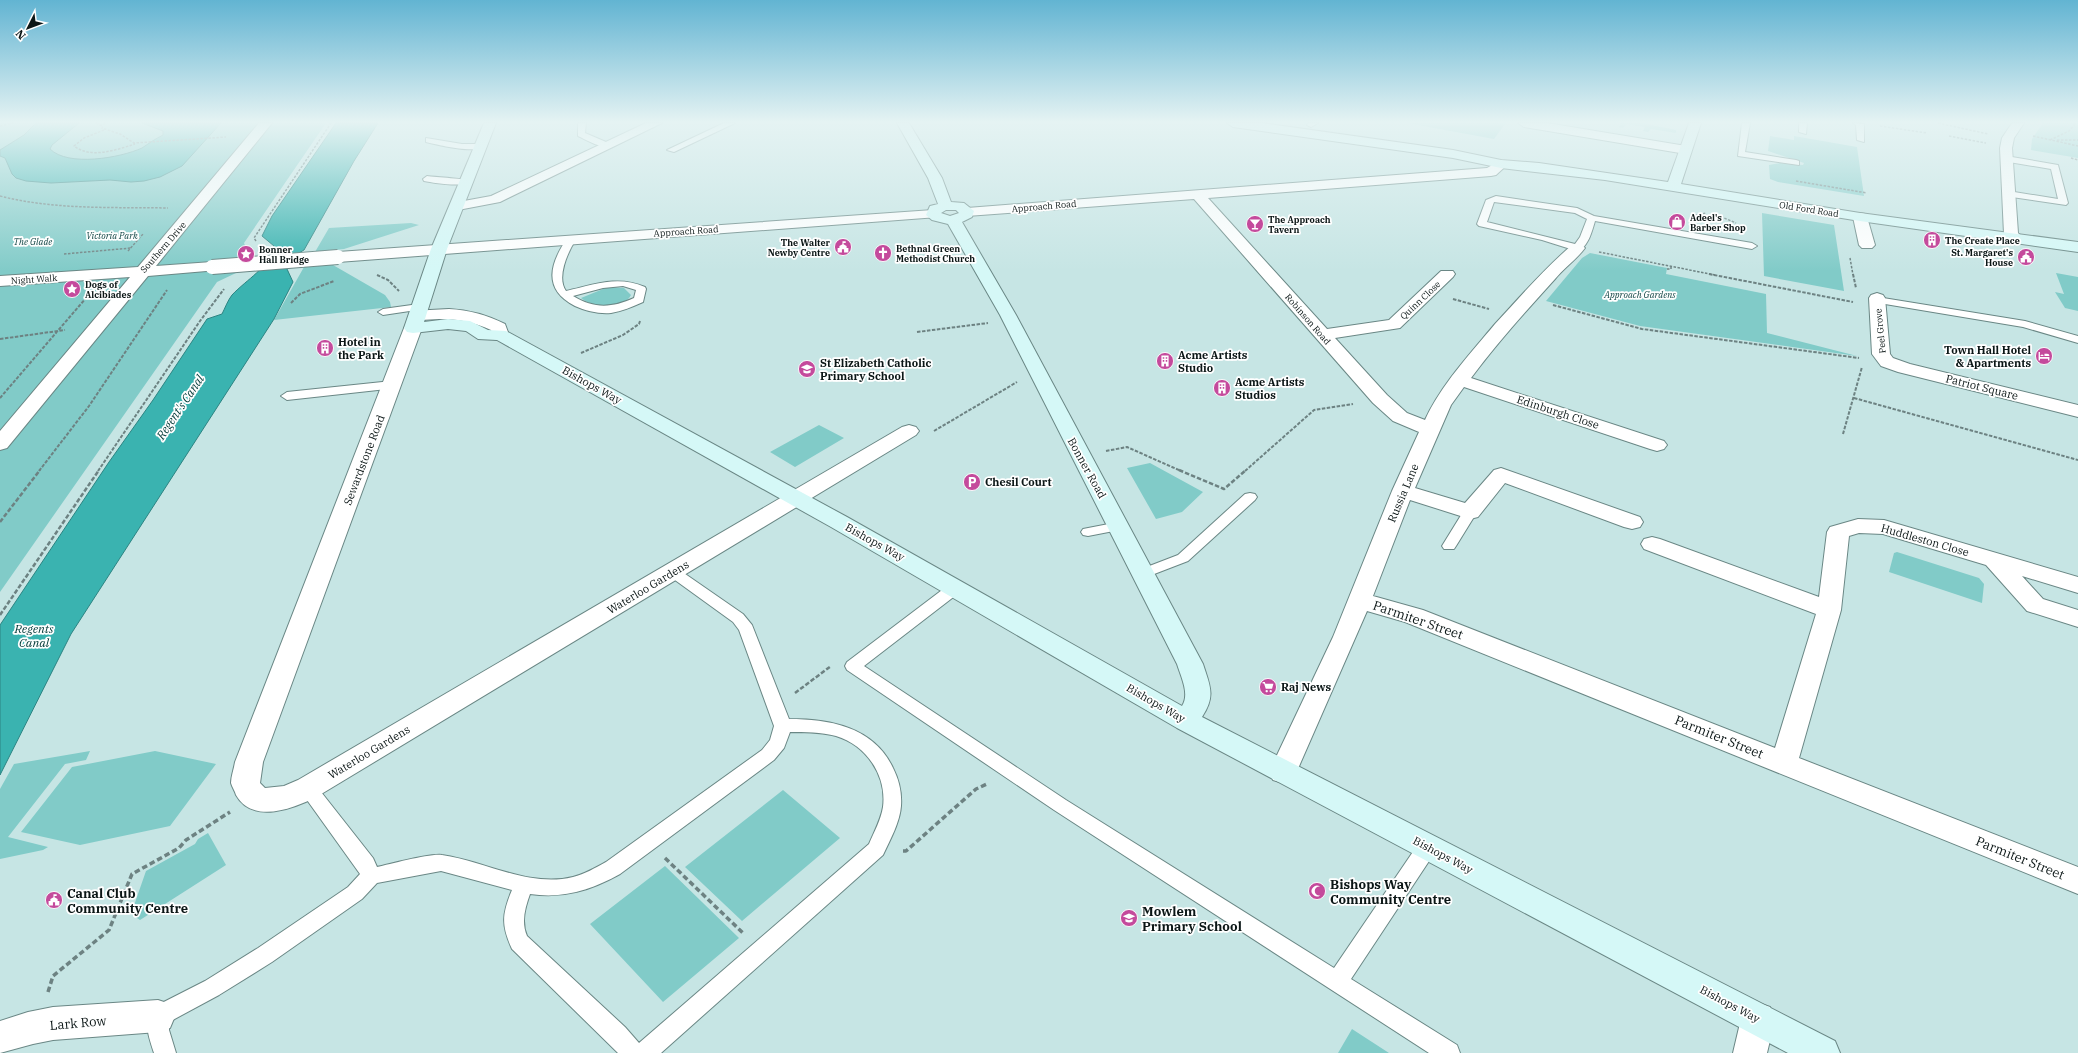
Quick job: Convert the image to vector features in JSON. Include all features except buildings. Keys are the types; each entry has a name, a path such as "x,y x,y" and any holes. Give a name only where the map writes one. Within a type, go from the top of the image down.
{"main road":[{"name":"Sewardstone Road","path":"416,317 439,249 458,206 471,172"},
{"path":"932,172 946,206"},
{"name":"Old Ford Road","path":"1573,172 1860,217 2078,247"},
{"path":"1672,187 1678,172"},
{"name":"Approach Road","path":"946,206 962,207 967,212 964,216 953,220 941,219 933,214 935,209 946,206"},
{"name":"Bonner Road","path":"953,220 1010,320 1082,454 1190,664 1198,690 1197,704 1186,721"},
{"name":"Bishops Way","path":"416,317 448,324 470,326 484,335 500,335 797,498 1186,721 1823,1053"}],"street":[{"name":"Southern Drive","path":"0,444 122,294 225,172"},
{"path":"458,206 495,199 552,172"},
{"name":"Approach Road","path":"967,212 1489,172"},
{"path":"2009,172 2008,194 2011,234 2015,238"},
{"name":"Robinson Road","path":"1197,194 1380,399 1400,417 1431,430"},
{"name":"Approach Road","path":"338,257 933,214"},
{"path":"1860,217 1867,245"},
{"name":"Russia Lane","path":"1283,772 1345,637 1403,491 1442,404 1512,316 1561,262 1577,248"},
{"name":"Night Walk","path":"0,281 338,257"},
{"name":"Quinn Close","path":"1322,335 1394,324 1447,274"},
{"name":"Peel Grove","path":"1877,302 1881,354 1887,362"},
{"name":"Sewardstone Road","path":"254,796 246,786 246,774 250,762 392,385 416,317"},
{"name":"Patriot Square","path":"1887,362 1904,368 2078,411"},
{"name":"Edinburgh Close","path":"1460,380 1657,444"},
{"name":"Waterloo Gardens","path":"254,796 270,801 292,797 673,572 909,430"},
{"path":"1403,491 1470,512 1501,474 1632,522"},
{"name":"Huddleston Close","path":"1784,763 1829,610 1838,532 1858,526 1884,527 2078,586"},
{"path":"1652,544 1829,610"},
{"path":"1995,560 2035,605 2078,619"},
{"name":"Parmiter Street","path":"1359,600 1414,616 2078,881"},
{"name":"Lark Row","path":"0,1038 37,1026 97,1020 128,1020 158,1016"},
{"path":"1750,1053 1758,1019"}],"lane":[{"path":"2008,194 2063,204 2056,172"},
{"path":"426,178 453,182 467,181"},
{"path":"1592,218 1585,238 1577,248 1544,238 1482,224 1490,200 1505,199 1577,212 1592,218 1752,246"},
{"path":"564,294 604,285 630,283 641,289 639,300 614,309 599,310 587,308 564,294 557,286 557,279 564,251 571,240"},
{"path":"1877,302 2025,324 2078,340"},
{"path":"382,312 416,317"},
{"path":"287,396 392,385"},
{"path":"1144,573 1182,558 1250,497"},
{"path":"1449,546 1470,512"},
{"path":"1088,532 1119,526"},
{"path":"165,1053 158,1030 158,1016 202,994 265,955 355,894 370,876 441,863 524,885 547,888 572,886 595,878 613,868 768,755 778,743 783,726 746,629 738,618 673,572"},
{"path":"956,588 853,666 1060,805 1449,1053"},
{"path":"645,1053 876,849 892,807 892,788 888,770 875,751 849,734 824,727 783,726"},
{"path":"308,788 366,864 370,876"},
{"path":"1337,982 1428,846"},
{"path":"524,885 516,905 513,926 519,942 617,1035 633,1053"}],"path":[{"path":"258,243 254,238 298,172"},
{"path":"0,196 15,200 49,205 171,208"},
{"path":"1685,217 1693,218"},
{"path":"1724,222 1740,225"},
{"path":"1856,303 1854,280 1845,244 1867,245"},
{"path":"64,254 131,248"},
{"path":"1577,248 1856,303 1877,302"},
{"path":"1667,269 1670,269 1671,266"},
{"path":"376,274 394,285 402,296"},
{"path":"0,615 200,321 223,290 229,286"},
{"path":"291,303 300,294 318,288"},
{"path":"0,522 89,406 168,290 122,294"},
{"path":"1429,292 1512,316"},
{"path":"0,398 85,298"},
{"path":"1528,298 1642,329 1887,362"},
{"path":"554,365 623,335 639,324 643,310 639,300"},
{"path":"917,332 984,324"},
{"path":"0,339 95,327"},
{"path":"1843,434 1864,359"},
{"path":"909,430 912,429 926,436 1016,382 1040,378"},
{"path":"1854,398 2078,460"},
{"path":"1082,454 1127,447 1224,489 1314,410 1380,399"},
{"path":"775,707 838,662 853,666"},
{"path":"876,849 906,851 976,789"},
{"path":"37,1026 53,976 109,930 132,874 179,848 186,840 254,796"},
{"path":"649,842 762,951"}],"green space":[{"name":"Victoria Park","path":"0,172 292,172 244,243 249,256 234,258 223,273 236,273 217,282 0,592"},
{"path":"1770,172 1861,172 1864,196 1778,182 1770,179"},
{"path":"1762,213 1834,225 1844,291 1764,276"},
{"path":"411,223 419,225 344,249 315,252 329,228"},
{"name":"Approach Gardens","path":"1590,253 1667,268 1666,274 1766,294 1767,333 1857,356 1640,326 1546,301 1582,258"},
{"path":"333,265 385,295 390,302 391,307 274,320 304,267"},
{"path":"2056,273 2078,277 2078,311 2065,308 2055,292 2064,294"},
{"path":"608,287 624,288 631,295 622,304 615,306 600,306 581,298"},
{"path":"819,425 844,438 795,467 770,452"},
{"path":"1150,463 1203,492 1182,512 1156,519 1127,468"},
{"path":"1897,552 1979,578 1984,584 1982,603 1889,572 1894,553"},
{"path":"90,751 86,760 65,764 8,837 48,847 43,850 0,859 0,789 14,764"},
{"path":"155,751 216,764 170,826 80,845 21,832 72,767"},
{"path":"783,790 840,838 742,921 685,867"},
{"path":"208,833 226,865 140,920 131,914 146,871 195,844 198,839"},
{"path":"665,866 739,938 663,1002 590,924"},
{"path":"1352,1029 1389,1053 1338,1053"}],"water":[{"path":"11,172 170,172 160,177 144,181 131,182 110,180 51,183 26,181 16,178"},
{"name":"Regents Canal","path":"302,172 348,172 304,250 299,253 287,269 293,282 274,319 71,634 0,775 0,625 207,319 222,314 232,295 257,273 267,261 274,246 262,236 272,216"}],"place":[{"name":"Adeel's Barber Shop","path":"1677,222"},
{"name":"The Approach Tavern","path":"1255,224"},
{"name":"The Create Place","path":"1932,240"},
{"name":"The Walter Newby Centre","path":"843,247"},
{"name":"Bethnal Green Methodist Church","path":"883,253"},
{"name":"Bonner Hall Bridge","path":"246,254"},
{"name":"St. Margaret's House","path":"2026,257"},
{"name":"Dogs of Alcibiades","path":"72,289"},
{"name":"Hotel in the Park","path":"325,348"},
{"name":"Town Hall Hotel & Apartments","path":"2044,356"},
{"name":"Acme Artists Studio","path":"1165,361"},
{"name":"St Elizabeth Catholic Primary School","path":"807,369"},
{"name":"Acme Artists Studios","path":"1222,388"},
{"name":"Chesil Court","path":"972,482"},
{"name":"Raj News","path":"1268,687"},
{"name":"Bishops Way Community Centre","path":"1317,891"},
{"name":"Canal Club Community Centre","path":"54,900"},
{"name":"Mowlem Primary School","path":"1129,918"}],"park label":[{"name":"The Glade","path":"33,241"}],"water label":[{"name":"Regent's Canal","path":"180,407"}]}
